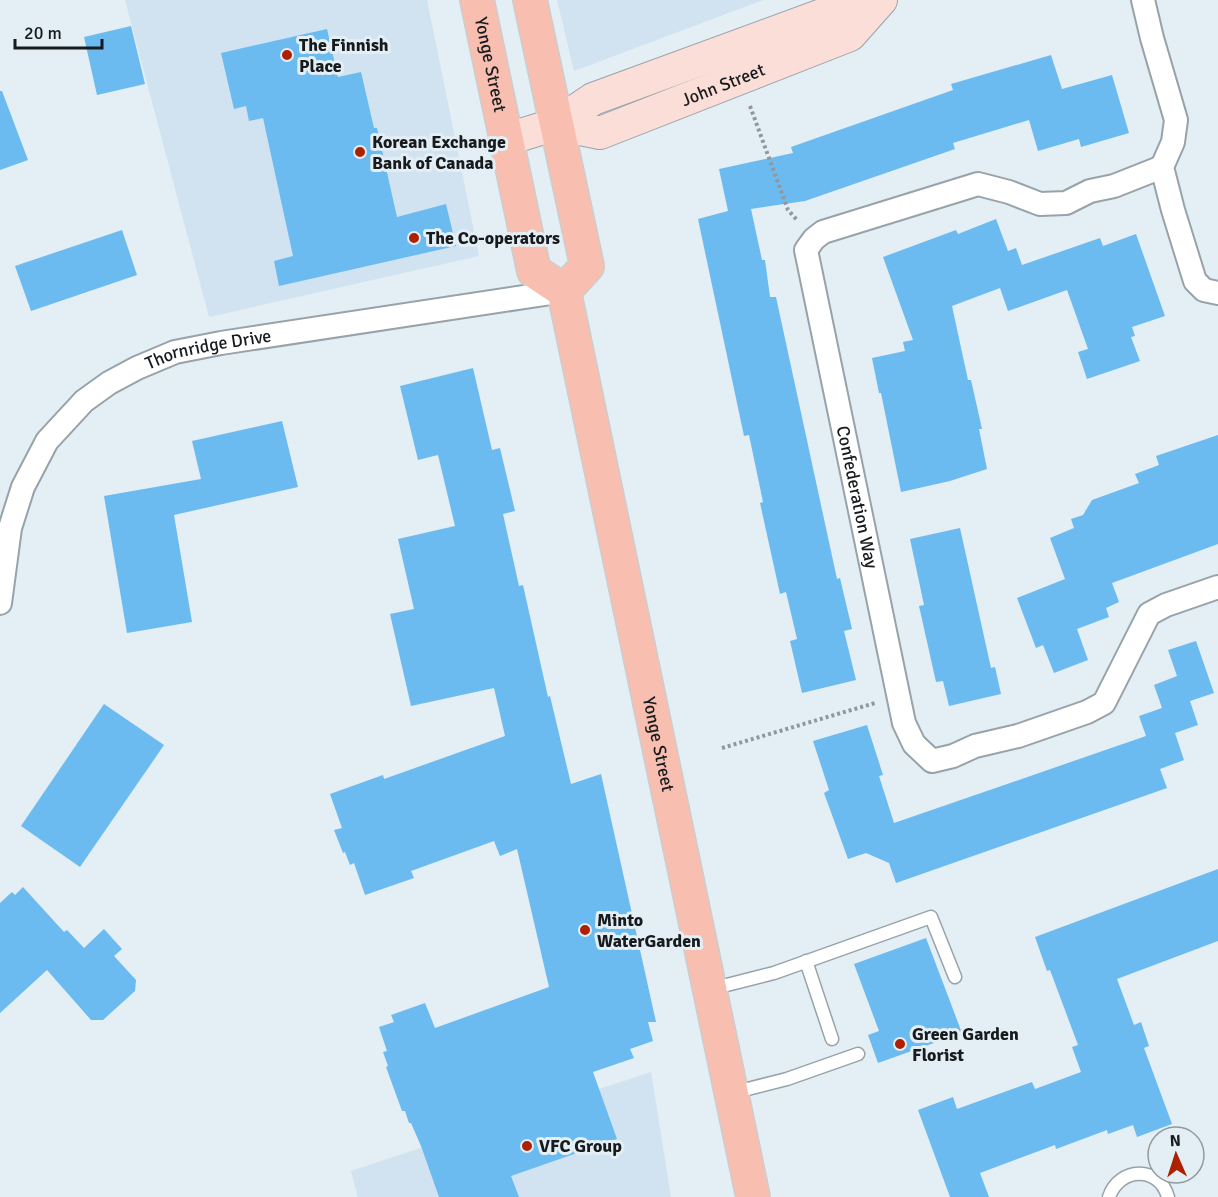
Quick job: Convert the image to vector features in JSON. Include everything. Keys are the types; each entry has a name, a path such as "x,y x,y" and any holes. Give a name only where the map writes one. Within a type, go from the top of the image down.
{"main road":[{"name":"Yonge Street","path":"477,0 534,271 564,291 753,1197"},
{"path":"530,0 587,266 564,291"},
{"name":"John Street","path":"556,124 600,134 850,34 879,2"},
{"path":"505,140 556,124"}],"street":[{"path":"1143,0 1176,120 1173,142 1162,167 1195,281 1204,290 1218,293"},
{"path":"813,239 823,232 978,184 1009,192 1040,204 1066,203 1090,191 1114,186 1162,167"},
{"name":"Confederation Way","path":"813,239 806,250 811,281 904,723 914,744 932,761 953,756 975,746 1018,736 1087,712 1104,703 1149,614 1166,605 1218,587"},
{"name":"Thornridge Drive","path":"0,603 5,526 23,487 47,441 84,401 109,383 175,352 564,291"}],"lane":[{"path":"710,990 774,973 931,916 955,977"},
{"path":"806,961 832,1039"},
{"path":"731,1093 787,1079 858,1054"},
{"path":"1109,1197 1112,1188 1119,1181 1137,1174 1146,1174 1155,1178 1163,1185 1168,1197"}],"path":[{"path":"750,105 789,210 813,239"},
{"path":"722,748 898,696"}],"shaded area":[{"path":"125,0 427,0 479,256 209,317"},
{"path":"557,0 763,0 574,71"},
{"path":"651,1072 671,1197 358,1197 351,1171"}],"building":[{"path":"131,26 145,84 97,95 84,37"},
{"path":"327,29 338,77 361,72 374,128 377,128 397,217 446,204 456,246 279,286 274,261 293,256 263,118 249,121 246,106 234,109 221,53"},
{"path":"1051,55 1062,89 1112,75 1129,133 1081,147 1079,139 1038,151 1029,120 953,143 955,149 805,201 751,209 762,260 765,260 770,297 776,297 837,579 840,578 852,629 844,631 856,680 802,693 790,641 797,639 786,592 780,594 760,503 763,502 749,435 744,436 698,219 728,211 719,169 793,153 791,147 953,90 951,84"},
{"path":"0,91 2,91 28,160 0,170"},
{"path":"996,219 1008,251 1016,248 1022,265 1100,238 1103,246 1136,234 1165,316 1132,327 1135,336 1131,337 1140,361 1087,379 1078,352 1088,349 1067,290 1008,311 1000,288 952,306 968,380 971,380 982,429 979,429 987,469 950,481 901,492 872,358 905,351 903,342 913,340 883,257 956,230 958,234"},
{"path":"122,230 137,275 31,311 15,266"},
{"path":"473,368 492,450 500,448 515,511 503,514 519,586 523,585 548,697 550,696 571,784 601,774 656,1022 648,1022 653,1041 630,1049 634,1058 593,1072 617,1139 511,1176 519,1197 439,1197 421,1146 405,1111 402,1111 386,1067 388,1066 383,1052 387,1051 379,1027 394,1022 391,1015 425,1003 435,1028 549,987 517,849 500,856 494,841 411,871 414,878 365,895 354,863 350,865 334,830 342,828 330,794 383,775 384,779 505,736 494,688 411,706 390,614 414,609 398,539 455,526 438,455 418,460 400,386"},
{"path":"282,421 298,487 174,515 192,622 127,633 104,496 201,479 192,441"},
{"path":"1218,435 1218,544 1112,583 1119,602 1106,608 1109,617 1077,629 1088,660 1054,673 1043,645 1036,648 1017,598 1065,579 1050,538 1074,528 1071,519 1083,515 1092,500 1139,483 1135,474 1159,465 1156,456"},
{"path":"960,528 991,668 995,667 1001,694 949,706 943,681 936,682 919,606 924,605 910,539"},
{"path":"1196,641 1214,693 1190,701 1198,725 1175,733 1184,760 1160,769 1167,788 896,883 889,863 866,853 848,859 824,793 829,790 813,741 867,725 883,775 879,776 894,823 1146,736 1139,716 1162,708 1154,685 1177,676 1168,650"},
{"path":"104,704 164,745 80,867 21,826"},
{"path":"1218,869 1218,941 1117,979 1134,1025 1141,1022 1149,1046 1144,1048 1172,1124 1146,1125 1146,1134 1137,1137 1133,1125 1108,1134 1107,1130 1056,1149 1055,1145 980,1173 989,1197 950,1197 918,1110 953,1097 957,1109 1032,1082 1035,1089 1081,1072 1072,1047 1078,1045 1035,937"},
{"path":"23,887 64,932 67,930 84,948 104,929 122,949 114,956 136,980 135,991 103,1020 91,1020 47,970 0,1013 0,903 12,892 15,895"},
{"path":"926,938 962,1033 878,1063 868,1035 879,1031 854,964"}],"place":[{"name":"The Finnish Place","path":"287,55"},
{"name":"Korean Exchange Bank of Canada","path":"360,152"},
{"name":"The Co-operators","path":"414,238"},
{"name":"Minto WaterGarden","path":"585,930"},
{"name":"Green Garden Florist","path":"900,1044"},
{"name":"VFC Group","path":"527,1146"}]}
